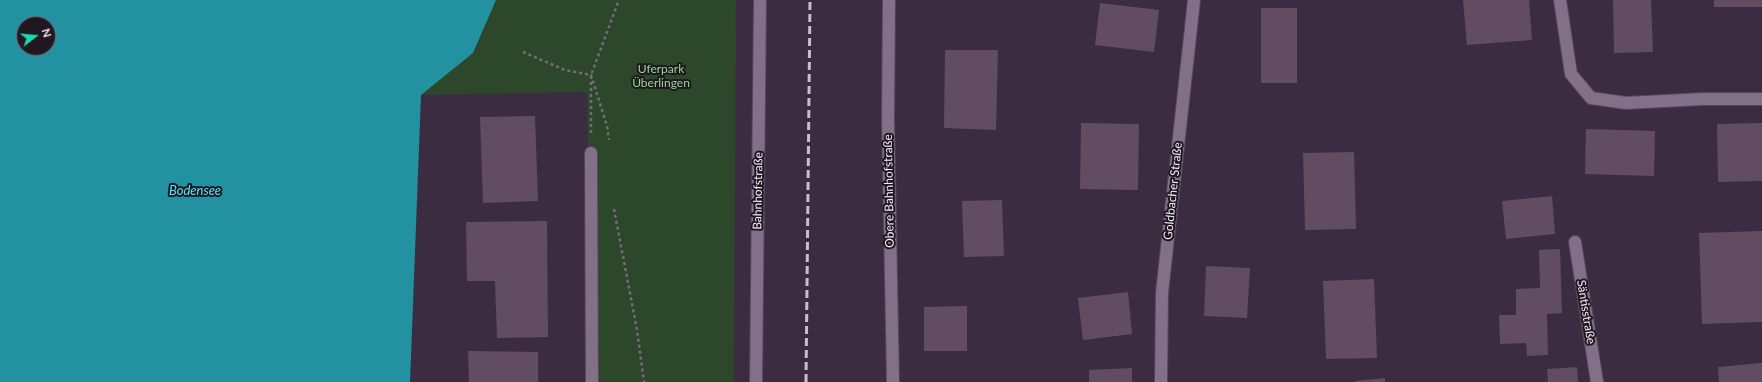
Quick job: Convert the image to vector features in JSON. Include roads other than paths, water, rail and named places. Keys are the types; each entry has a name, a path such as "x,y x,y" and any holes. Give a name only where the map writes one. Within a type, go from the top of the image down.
{"street":[{"name":"Bahnhofstraße","path":"756,382 760,0"},
{"name":"Obere Bahnhofstraße","path":"889,0 888,120 893,382"},
{"name":"Goldbacher Straße","path":"1161,382 1162,293 1194,0"},
{"path":"1560,0 1571,74 1591,98 1626,103 1702,99 1762,99"},
{"path":"591,153 592,382"},
{"name":"Säntisstraße","path":"1575,242 1597,382"}],"water":[{"name":"Bodensee","path":"0,0 496,0 473,53 421,95 410,382 0,382"}],"railway":[{"path":"806,382 810,0"}],"park label":[{"name":"Uferpark Überlingen","path":"661,76"}]}
